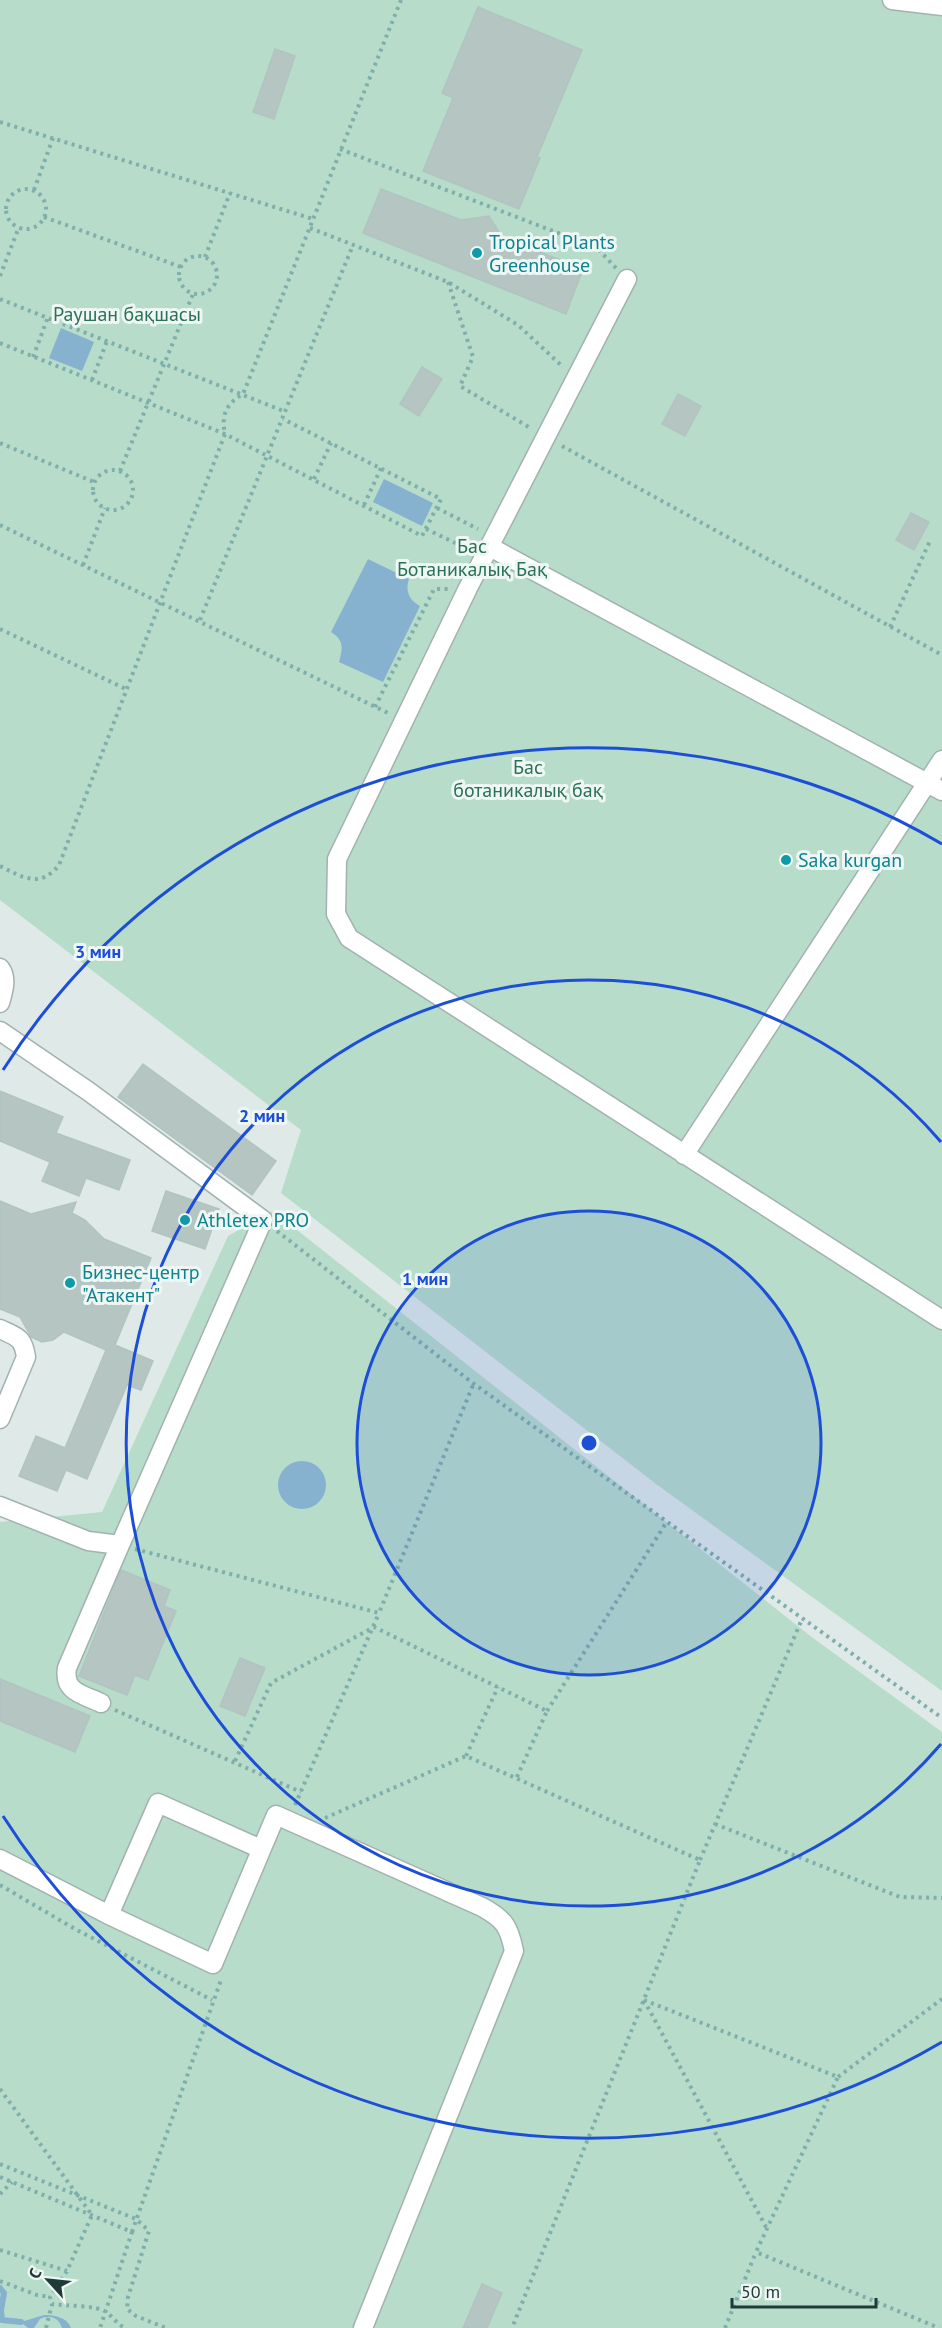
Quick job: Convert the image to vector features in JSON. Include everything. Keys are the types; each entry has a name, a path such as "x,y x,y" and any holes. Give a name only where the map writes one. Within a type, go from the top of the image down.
{"lane":[{"path":"892,0 942,6"},
{"path":"627,279 468,588 337,859 336,914 349,938 942,1320"},
{"path":"490,547 942,791"},
{"path":"684,1155 942,760"},
{"path":"0,968 3,972 4,987 0,1003"},
{"path":"0,1031 88,1091 263,1220 67,1668 65,1680 69,1688 101,1703"},
{"path":"0,1329 20,1338 25,1347 26,1357 0,1419"},
{"path":"0,1506 88,1541 120,1545"},
{"path":"109,1915 158,1803 261,1849"},
{"path":"0,1859 109,1915 213,1964 276,1815 482,1906 499,1917 510,1932 514,1951 363,2328"}],"path":[{"path":"0,866 24,878 36,880 53,873 59,865 225,434 223,423 225,411 232,400 243,394 400,0"},
{"path":"0,122 313,219"},
{"path":"34,190 53,138"},
{"path":"340,148 597,248 627,279"},
{"path":"18,190 34,190 39,193 46,204 44,217 36,226 20,228 9,219 7,201 18,190"},
{"path":"205,257 230,193"},
{"path":"0,198 7,201"},
{"path":"44,217 181,267"},
{"path":"0,276 20,228"},
{"path":"310,228 448,282 518,325 576,380"},
{"path":"200,620 353,245"},
{"path":"205,257 214,263 217,269 216,283 208,292 193,294 181,285 179,273 189,258 205,257"},
{"path":"448,282 473,357 460,386 547,438 942,655"},
{"path":"120,471 193,294"},
{"path":"0,299 286,412"},
{"path":"33,357 48,317"},
{"path":"92,380 107,340"},
{"path":"0,343 225,434 422,536 441,499 283,419"},
{"path":"0,443 94,482"},
{"path":"314,479 331,443"},
{"path":"364,505 381,468"},
{"path":"120,471 129,478 132,484 131,498 123,508 111,510 99,505 93,494 94,482 104,472 120,471"},
{"path":"83,565 105,508"},
{"path":"436,508 490,547"},
{"path":"0,525 403,720"},
{"path":"426,528 490,547"},
{"path":"890,627 930,541"},
{"path":"375,707 434,589 468,588"},
{"path":"0,629 126,689"},
{"path":"263,1220 474,1384 942,1718"},
{"path":"120,1545 379,1613 474,1384"},
{"path":"516,1779 547,1711 666,1523"},
{"path":"512,2328 700,1860 802,1619"},
{"path":"235,1761 271,1683 374,1627 547,1711"},
{"path":"305,1827 465,1756 498,1687"},
{"path":"101,1703 301,1792"},
{"path":"465,1756 700,1860"},
{"path":"715,1824 900,1896 942,1898"},
{"path":"0,1885 75,1929 212,2000"},
{"path":"725,2328 766,2228 838,2077 942,1999"},
{"path":"644,2000 838,2077"},
{"path":"644,2000 766,2228"},
{"path":"0,2090 92,2215"},
{"path":"0,2163 136,2219 149,2231 128,2298 128,2308 136,2316 166,2328"},
{"path":"0,2177 132,2232 100,2328"},
{"path":"0,2194 12,2182"},
{"path":"46,2328 52,2304 50,2297 67,2271 92,2215"},
{"path":"0,2250 67,2271"},
{"path":"756,2252 939,2328"},
{"path":"0,2281 37,2295 50,2297"},
{"path":"52,2304 106,2312 125,2328"}],"green space":[{"name":"Бас ботаникалық бақ","path":"0,0 942,0 942,1691 656,1484 281,1193 301,1130 0,900"},
{"path":"273,1211 813,1638 942,1732 942,2328 0,2328 0,1522 102,1512 228,1236"}],"water":[{"path":"61,328 94,342 82,371 49,358"},
{"path":"384,479 433,503 422,526 373,502"},
{"path":"368,559 409,579 407,587 409,595 420,606 383,682 339,662 340,641 331,632"},
{"path":"297,1461 307,1461 322,1471 326,1485 325,1494 316,1505 307,1509 297,1509 282,1499 278,1490 278,1480 288,1465"},
{"path":"44,2315 63,2319 71,2328 62,2328 59,2322 51,2317 40,2319 34,2328 28,2328 21,2322"}],"building":[{"path":"478,7 582,50 537,157 540,158 519,209 423,171 453,98 442,93"},
{"path":"275,49 295,56 274,119 253,112"},
{"name":"Tropical Plants Greenhouse","path":"381,189 461,220 489,216 502,237 583,269 566,314 363,233"},
{"path":"422,367 442,379 419,416 400,404"},
{"path":"678,394 701,406 685,436 662,424"},
{"path":"911,513 929,522 914,550 896,540"},
{"path":"143,1064 276,1161 252,1195 118,1097"},
{"path":"0,1091 63,1117 56,1133 130,1160 119,1190 86,1178 79,1196 42,1181 50,1162 0,1141"},
{"name":"Athletex PRO","path":"166,1191 219,1209 205,1249 152,1231"},
{"name":"Бизнес-центр \"Атакент\"","path":"0,1201 31,1214 76,1202 72,1213 85,1220 104,1239 151,1258 115,1345 153,1361 141,1390 127,1385 87,1479 66,1470 57,1491 19,1476 36,1436 65,1448 106,1350 64,1332 53,1340 42,1342 31,1337 20,1317 0,1309"},
{"path":"121,1570 170,1590 164,1606 176,1611 148,1680 135,1675 127,1695 79,1676"},
{"path":"240,1658 265,1668 245,1716 220,1706"},
{"path":"0,1679 90,1716 75,1752 0,1721"},
{"path":"482,2284 502,2293 487,2328 463,2328"}],"waterway":[{"path":"0,2288 4,2293 2,2320 21,2322"}],"place":[{"name":"Tropical Plants Greenhouse","path":"477,253"},
{"name":"Saka kurgan","path":"786,860"},
{"name":"Athletex PRO","path":"185,1220"},
{"name":"Бизнес-центр \"Атакент\"","path":"70,1283"}],"park label":[{"name":"Раушан бақшасы","path":"127,314"},
{"name":"Бас Ботаникалық Бақ","path":"472,558"}]}
